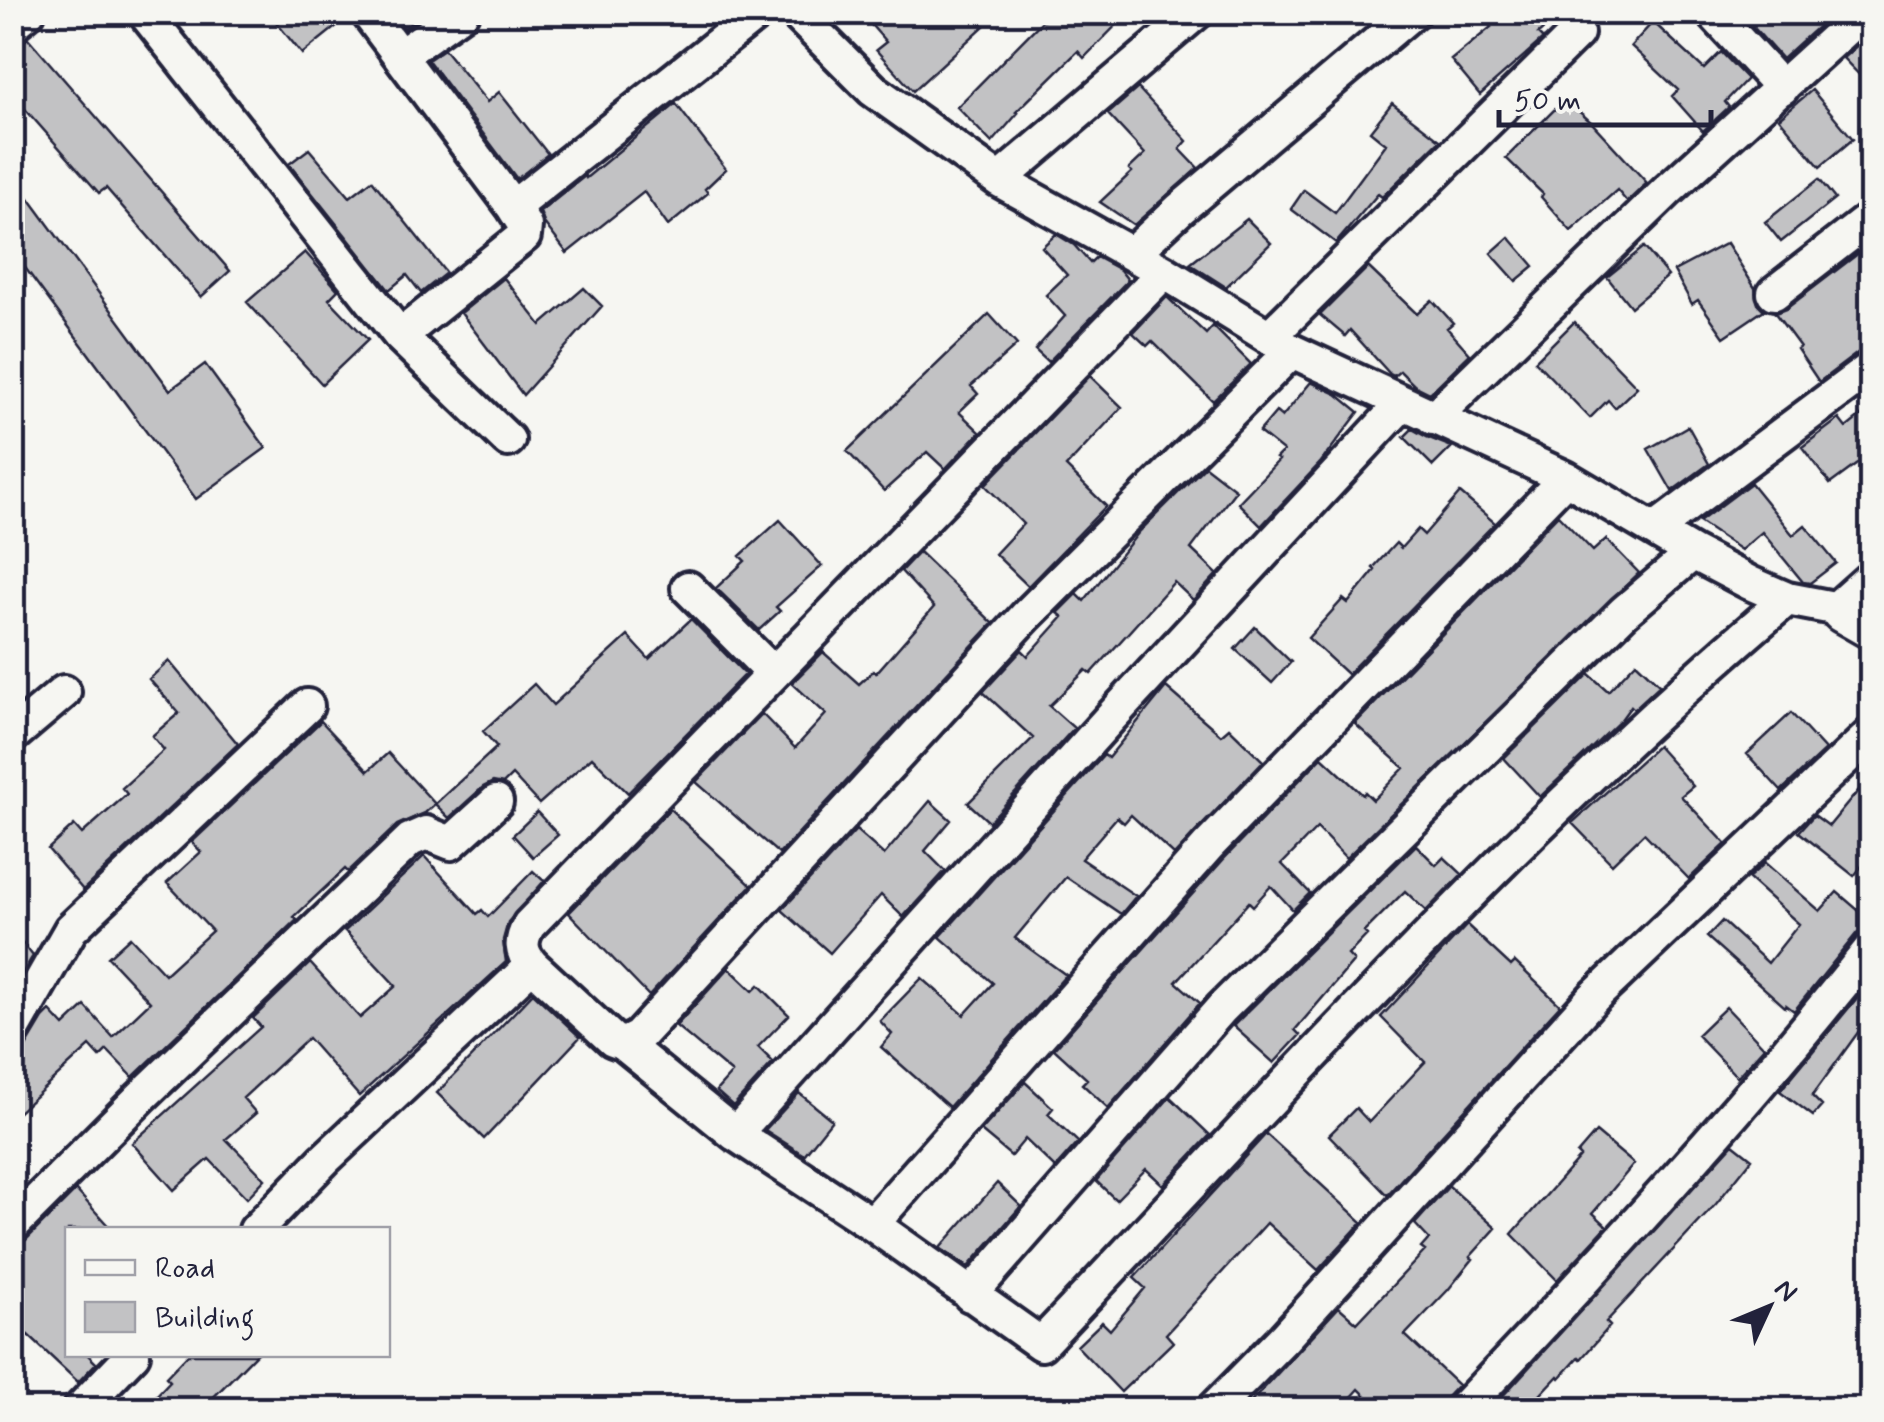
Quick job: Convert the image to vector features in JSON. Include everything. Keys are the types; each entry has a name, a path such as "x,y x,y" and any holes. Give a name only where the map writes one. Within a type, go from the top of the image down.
{"street":[{"path":"12,26 28,12"},
{"path":"144,12 400,336 508,440"},
{"path":"368,12 525,226 524,236 400,336"},
{"path":"400,56 462,12"},
{"path":"513,207 759,12"},
{"path":"999,180 1197,12"},
{"path":"1132,254 1413,12"},
{"path":"1712,12 1782,88"},
{"path":"1433,418 1667,191 1864,12"},
{"path":"814,18 873,90 999,180 1281,343 1402,404 1566,478 1694,553 1787,600 1862,607"},
{"path":"624,1044 638,1036 1281,343 1577,33"},
{"path":"1774,293 1872,217"},
{"path":"1164,272 772,672 529,925 521,938 523,954 532,965 614,1040 735,1134 872,1224 1042,1344 1441,920 1676,694 1787,600"},
{"path":"1654,530 1872,367"},
{"path":"735,1134 1125,702 1402,404"},
{"path":"872,1224 1208,846 1566,478"},
{"path":"970,1295 1222,1008 1624,612 1694,553"},
{"path":"688,588 772,672"},
{"path":"12,736 64,692"},
{"path":"12,1032 71,928 307,706"},
{"path":"1213,1410 1284,1338 1594,997 1872,733"},
{"path":"12,1226 410,840 426,833 451,843 496,802"},
{"path":"1462,1410 1672,1184 1788,1052 1872,946"},
{"path":"259,1227 325,1159 532,965"},
{"path":"79,1410 130,1357"}],"building":[{"path":"268,12 347,12 348,17 302,54"},
{"path":"392,12 427,12 404,28"},
{"path":"860,12 972,12 984,26 913,91 876,50 886,42"},
{"path":"1051,12 1129,12 1084,58 1078,51 1016,112 992,143 957,107"},
{"path":"1480,12 1564,12 1538,34 1543,39 1480,95 1451,60 1491,27"},
{"path":"1757,12 1834,12 1782,59 1748,21"},
{"path":"1653,22 1704,69 1721,52 1747,79 1725,102 1729,107 1703,131 1672,96 1678,90 1631,46"},
{"path":"28,38 230,271 201,297 106,188 99,193 12,94 12,51"},
{"path":"1861,42 1872,53 1872,88 1843,58"},
{"path":"444,49 487,102 499,92 548,154 517,179 428,60"},
{"path":"1138,88 1187,141 1180,149 1198,168 1134,225 1100,202 1145,154 1108,114"},
{"path":"1812,90 1853,139 1820,167 1779,118"},
{"path":"1565,99 1647,183 1627,202 1617,190 1571,231 1541,197 1543,194 1506,158"},
{"path":"1392,103 1440,140 1382,197 1378,194 1336,243 1291,209 1304,190 1335,213 1386,144 1370,131"},
{"path":"676,104 726,169 705,189 708,193 668,226 644,192 567,253 540,212"},
{"path":"309,149 350,197 372,180 446,273 421,293 407,275 389,290 289,164"},
{"path":"12,175 170,390 205,364 266,448 196,499 12,250"},
{"path":"1819,179 1835,199 1781,242 1765,222"},
{"path":"1247,219 1271,243 1226,287 1190,264"},
{"path":"1056,234 1074,245 1090,263 1096,257 1120,270 1128,280 1048,362 1035,350 1065,316 1046,295 1067,275 1042,247"},
{"path":"1509,237 1534,266 1516,281 1491,253"},
{"path":"1727,243 1764,310 1724,337 1698,300 1692,304 1674,271"},
{"path":"1872,243 1872,347 1860,351 1819,382 1775,313 1786,309"},
{"path":"1644,247 1668,276 1631,307 1607,277"},
{"path":"305,252 338,290 329,299 368,340 322,384 247,302"},
{"path":"1368,267 1417,314 1432,300 1453,323 1447,328 1470,354 1430,393 1414,385 1400,371 1394,376 1390,374 1350,330 1345,336 1320,315"},
{"path":"504,278 541,325 584,288 602,306 523,395 461,313"},
{"path":"1167,297 1206,334 1213,326 1251,364 1213,401 1152,341 1147,346 1133,333"},
{"path":"989,314 1017,345 971,386 978,394 959,412 980,432 945,469 927,452 884,491 847,451"},
{"path":"1574,322 1637,387 1615,408 1608,400 1590,418 1535,361"},
{"path":"1090,376 1122,407 1066,467 1106,506 1028,586 995,554 1023,524 985,485"},
{"path":"1311,382 1337,394 1359,412 1321,462 1261,526 1238,503 1283,451 1259,432 1276,412 1282,417"},
{"path":"1872,407 1872,453 1830,484 1802,447 1839,419 1846,428"},
{"path":"1688,426 1709,464 1672,491 1648,449"},
{"path":"1412,429 1452,447 1433,466 1404,437"},
{"path":"1205,466 1236,490 1191,549 1217,574 1193,600 1174,582 1091,674 1086,670 1049,706 1074,728 989,822 968,803 1033,738 983,692 1022,650 1028,656 1063,617 1058,613 1077,594 1084,601 1139,532"},
{"path":"1751,483 1793,535 1805,525 1836,563 1810,583 1803,582 1762,532 1741,550 1699,522"},
{"path":"1460,493 1495,523 1347,674 1308,638 1343,599 1348,603 1396,543 1401,548 1418,529 1424,535"},
{"path":"1558,515 1593,551 1606,539 1639,573 1346,858 1317,828 1282,864 1310,893 1293,910 1271,886 1253,906 1249,902 1176,982 1200,1003 1108,1108 1082,1084 1087,1079 1054,1049 1223,860 1322,757 1373,800 1404,768 1355,724"},
{"path":"780,520 822,566 776,607 780,611 759,630 716,588 745,561 740,556"},
{"path":"919,552 993,623 779,854 696,782 762,714 795,748 826,714 792,683 823,652 859,684 873,671 876,673 934,607 901,571"},
{"path":"691,619 745,674 628,793 592,757 539,804 512,775 503,784 493,782 483,787 449,818 435,804 497,747 483,731 534,684 553,705 628,636 649,659"},
{"path":"1255,627 1291,662 1272,683 1235,649"},
{"path":"169,661 238,744 83,890 48,849 74,825 82,834 127,794 122,788 164,750 152,736 179,713 149,679"},
{"path":"1636,662 1660,685 1634,709 1631,706 1540,797 1504,758 1589,674 1608,691"},
{"path":"1166,687 1221,735 1229,728 1263,761 1174,855 1131,815 1124,823 1117,817 1081,859 1136,896 1121,914 1066,877 1015,938 1066,975 949,1107 881,1047 892,1034 880,1021 922,978 964,1015 993,983 940,937 1104,755 1108,758"},
{"path":"1791,713 1825,750 1781,791 1747,754"},
{"path":"321,721 368,771 388,753 435,804 425,813 397,825 348,872 345,869 133,1077 107,1050 100,1057 90,1046 12,1118 12,1070 50,1011 64,1026 85,1006 113,1037 150,1002 108,957 130,937 165,974 212,931 167,883 201,852 192,842"},
{"path":"1657,746 1693,786 1681,796 1726,844 1689,879 1644,833 1612,864 1572,823"},
{"path":"1858,791 1872,802 1872,839 1861,852 1868,858 1854,876 1799,832 1814,815 1829,826"},
{"path":"930,801 951,820 925,851 945,871 903,917 881,895 830,953 782,910 856,830 884,855"},
{"path":"670,809 751,885 649,996 569,913"},
{"path":"537,812 558,835 533,857 513,835"},
{"path":"1416,845 1436,865 1444,857 1462,874 1426,911 1405,891 1364,932 1367,935 1348,955 1354,961 1295,1030 1300,1035 1274,1063 1233,1026"},
{"path":"424,856 477,914 482,910 488,917 533,871 544,881 508,922 503,940 506,962 359,1096 308,1038 243,1098 256,1113 226,1139 265,1179 247,1198 209,1159 174,1190 132,1143 261,1027 253,1018 310,963 360,1018 396,986 345,931"},
{"path":"1765,863 1820,911 1837,892 1872,922 1872,928 1856,934 1794,1011 1707,937 1722,921 1768,963 1799,924 1748,878"},
{"path":"1467,925 1511,966 1515,962 1560,1005 1387,1195 1329,1135 1356,1108 1369,1122 1425,1062 1381,1017"},
{"path":"12,929 33,956 12,990"},
{"path":"729,968 753,991 759,985 789,1015 758,1047 773,1062 733,1106 716,1091 732,1073 676,1026"},
{"path":"1872,980 1872,1013 1812,1096 1822,1106 1813,1116 1780,1091"},
{"path":"533,993 580,1037 484,1139 437,1093"},
{"path":"1726,1007 1764,1047 1737,1077 1697,1035"},
{"path":"1025,1082 1053,1108 1048,1114 1078,1142 1055,1168 1025,1139 1011,1156 981,1131"},
{"path":"799,1093 832,1120 804,1155 765,1130"},
{"path":"1170,1097 1210,1135 1163,1185 1146,1169 1116,1200 1096,1181"},
{"path":"1596,1132 1634,1164 1593,1213 1607,1226 1557,1280 1512,1234 1580,1157 1577,1154"},
{"path":"1266,1134 1362,1222 1318,1270 1267,1223 1166,1334 1173,1342 1121,1392 1077,1346 1102,1322 1110,1330 1145,1288 1134,1278"},
{"path":"1733,1144 1752,1159 1716,1204 1606,1322 1610,1326 1581,1359 1558,1376 1526,1410 1490,1410"},
{"path":"997,1183 1021,1206 968,1267 940,1248"},
{"path":"1449,1186 1496,1228 1448,1290 1405,1335 1458,1385 1447,1397 1443,1410 1380,1410 1359,1389 1340,1410 1244,1410 1339,1307 1357,1323 1425,1251 1421,1248 1429,1239 1415,1224"},
{"path":"76,1190 109,1227 65,1227 65,1357 90,1357 96,1363 78,1382 28,1335 12,1348 12,1247 26,1240"},
{"path":"185,1357 253,1357 201,1410 170,1410 156,1396 170,1381 166,1377"}]}
